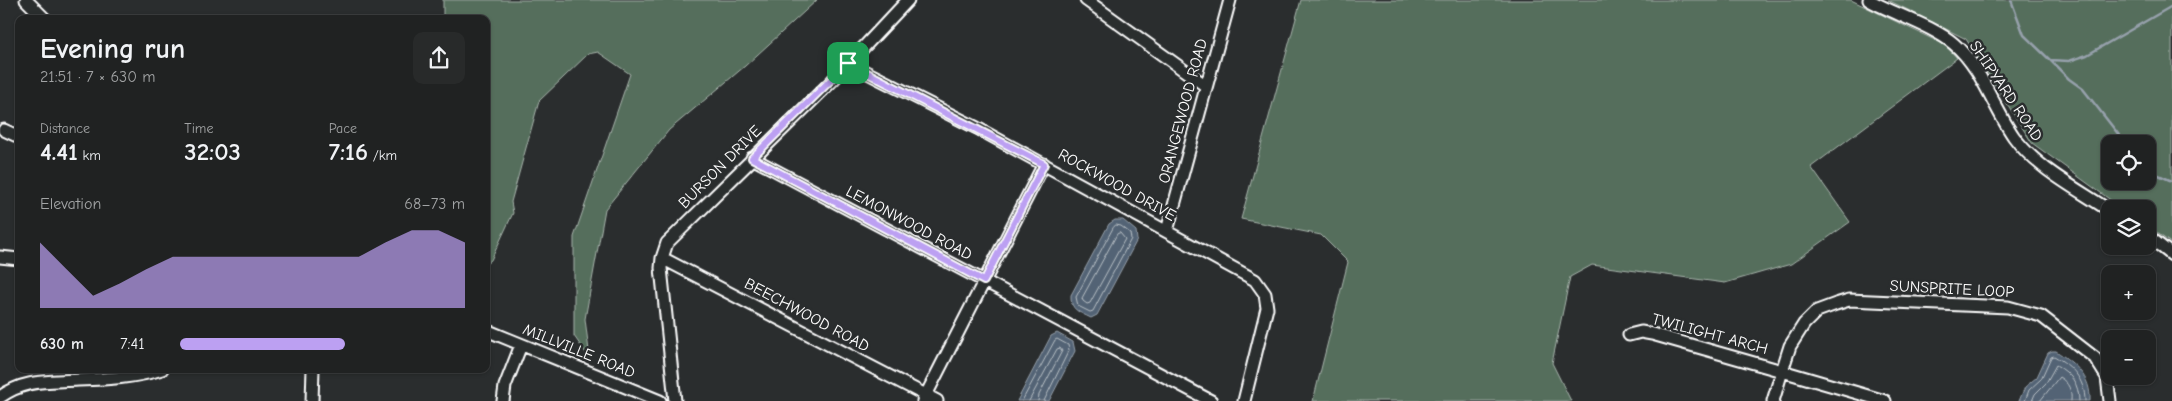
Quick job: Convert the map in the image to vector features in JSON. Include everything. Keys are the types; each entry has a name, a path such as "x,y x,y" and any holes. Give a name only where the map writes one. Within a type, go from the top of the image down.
{"street":[{"path":"26,0 41,15"},
{"name":"BURSON DRIVE","path":"662,258 671,238 848,63 908,0"},
{"path":"1086,0 1206,86"},
{"name":"ORANGEWOOD ROAD","path":"1167,231 1230,0"},
{"name":"SHIPYARD ROAD","path":"1869,0 1936,32 1955,45 1978,74 2008,128 2023,148 2041,164 2101,206"},
{"name":"ROCKWOOD DRIVE","path":"848,63 1044,164 1251,277 1263,289 1267,308 1244,401"},
{"path":"4,130 15,135"},
{"name":"LEMONWOOD ROAD","path":"752,158 1211,401"},
{"path":"924,398 1044,164"},
{"path":"2156,242 2172,255"},
{"path":"0,257 15,259"},
{"path":"662,258 675,401"},
{"name":"BEECHWOOD ROAD","path":"662,258 924,398 937,401"},
{"name":"SUNSPRITE LOOP","path":"1773,401 1790,346 1804,324 1818,312 1849,300 2008,307 2041,316 2096,358 2107,377 2110,401"},
{"name":"MILLVILLE ROAD","path":"490,332 660,401"},
{"name":"TWILIGHT ARCH","path":"1629,335 1640,332 1652,334 1782,371"},
{"path":"503,401 505,386 521,345"},
{"path":"1782,371 1885,401"},
{"path":"45,373 46,381"},
{"path":"0,397 12,389 27,383 134,376 146,373"},
{"path":"312,401 313,373"}],"green space":[{"path":"443,0 817,0 745,66 669,130 605,209 585,319 590,359 574,336 574,237 630,74 598,52 588,54 539,101 511,202 513,213 490,261 490,15 443,15"},
{"path":"1301,0 1851,0 1945,45 1957,58 1811,167 1850,222 1791,264 1725,283 1592,265 1570,277 1552,363 1571,401 1313,401 1348,262 1321,235 1241,219"},
{"path":"1888,0 2172,0 2172,244 2156,232 2156,200 2111,200 2032,143 1966,39"}],"water":[{"path":"1115,220 1123,220 1136,231 1137,240 1097,315 1091,318 1074,307 1071,295 1109,224"},
{"path":"1057,333 1073,342 1075,351 1049,401 1017,401 1051,336"},
{"path":"2056,351 2063,356 2085,378 2090,392 2090,401 2019,401 2025,387 2037,377 2048,353"}],"waterway":[{"path":"2011,0 2024,35 2050,60 2069,61 2087,55 2172,6"},
{"path":"2051,61 2069,79 2083,89 2119,135"},
{"path":"2156,174 2172,181"}],"route":[{"path":"848,63 1044,164 984,281 752,158 832,81 848,63"}]}
